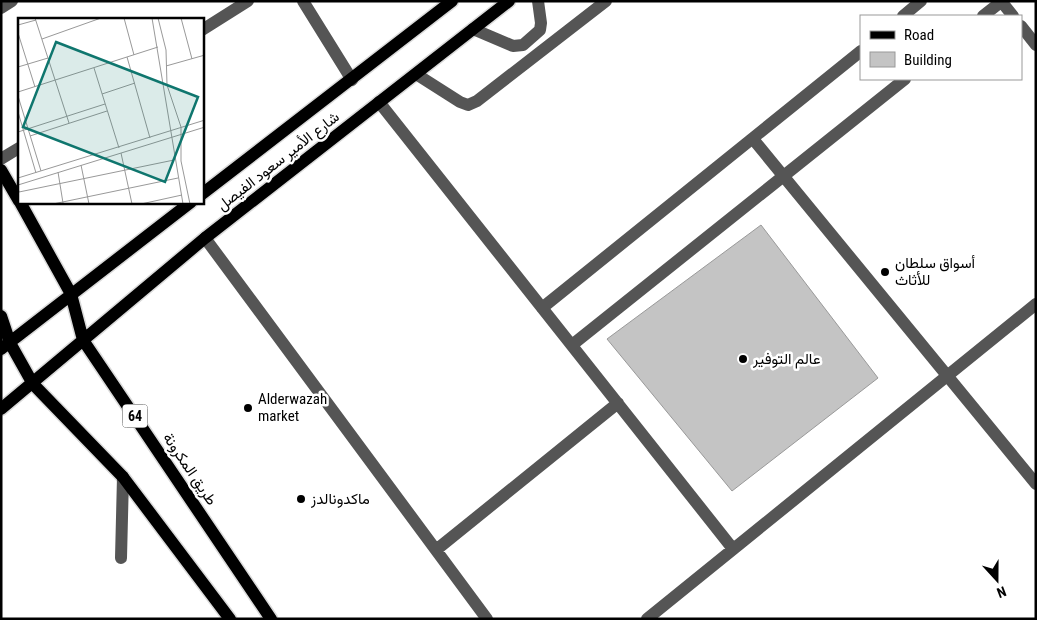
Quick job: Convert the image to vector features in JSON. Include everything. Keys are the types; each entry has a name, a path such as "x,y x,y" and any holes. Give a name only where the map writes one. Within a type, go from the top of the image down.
{"main road":[{"name":"شارع الأمير سعود الفيصل","path":"204,192 452,1"},
{"name":"شارع الأمير سعود الفيصل","path":"1,409 205,238 509,1"},
{"name":"طريق المكرونة","path":"1,170 18,200"},
{"name":"طريق المكرونة","path":"20,204 71,294 83,340 271,619"},
{"name":"شارع الأمير سعود الفيصل","path":"6,346 188,204"},
{"path":"1,316 6,346 33,384 123,477 230,619"}],"street":[{"path":"1,8 12,1"},
{"path":"204,29 248,1"},
{"path":"303,1 352,80"},
{"path":"473,29 514,46 523,45 540,30 538,1"},
{"path":"416,74 460,102 468,105 478,101 606,1"},
{"path":"904,15 921,1"},
{"path":"984,15 1002,1 1012,15"},
{"path":"1022,27 1036,45"},
{"path":"542,308 860,52"},
{"path":"572,345 904,80"},
{"path":"379,102 733,549"},
{"path":"754,139 1036,484"},
{"path":"1,159 18,149"},
{"path":"205,238 487,619"},
{"path":"647,619 1036,304"},
{"path":"436,550 618,403"},
{"path":"121,558 123,477"}],"building":[{"name":"عالم التوفير","path":"761,225 878,378 732,491 607,339"}],"place":[{"name":"أسواق سلطان للأثاث","path":"885,272"},
{"name":"عالم التوفير","path":"743,359"},
{"name":"Alderwazah market","path":"248,408"},
{"name":"ماكدونالدز","path":"301,499"}]}
